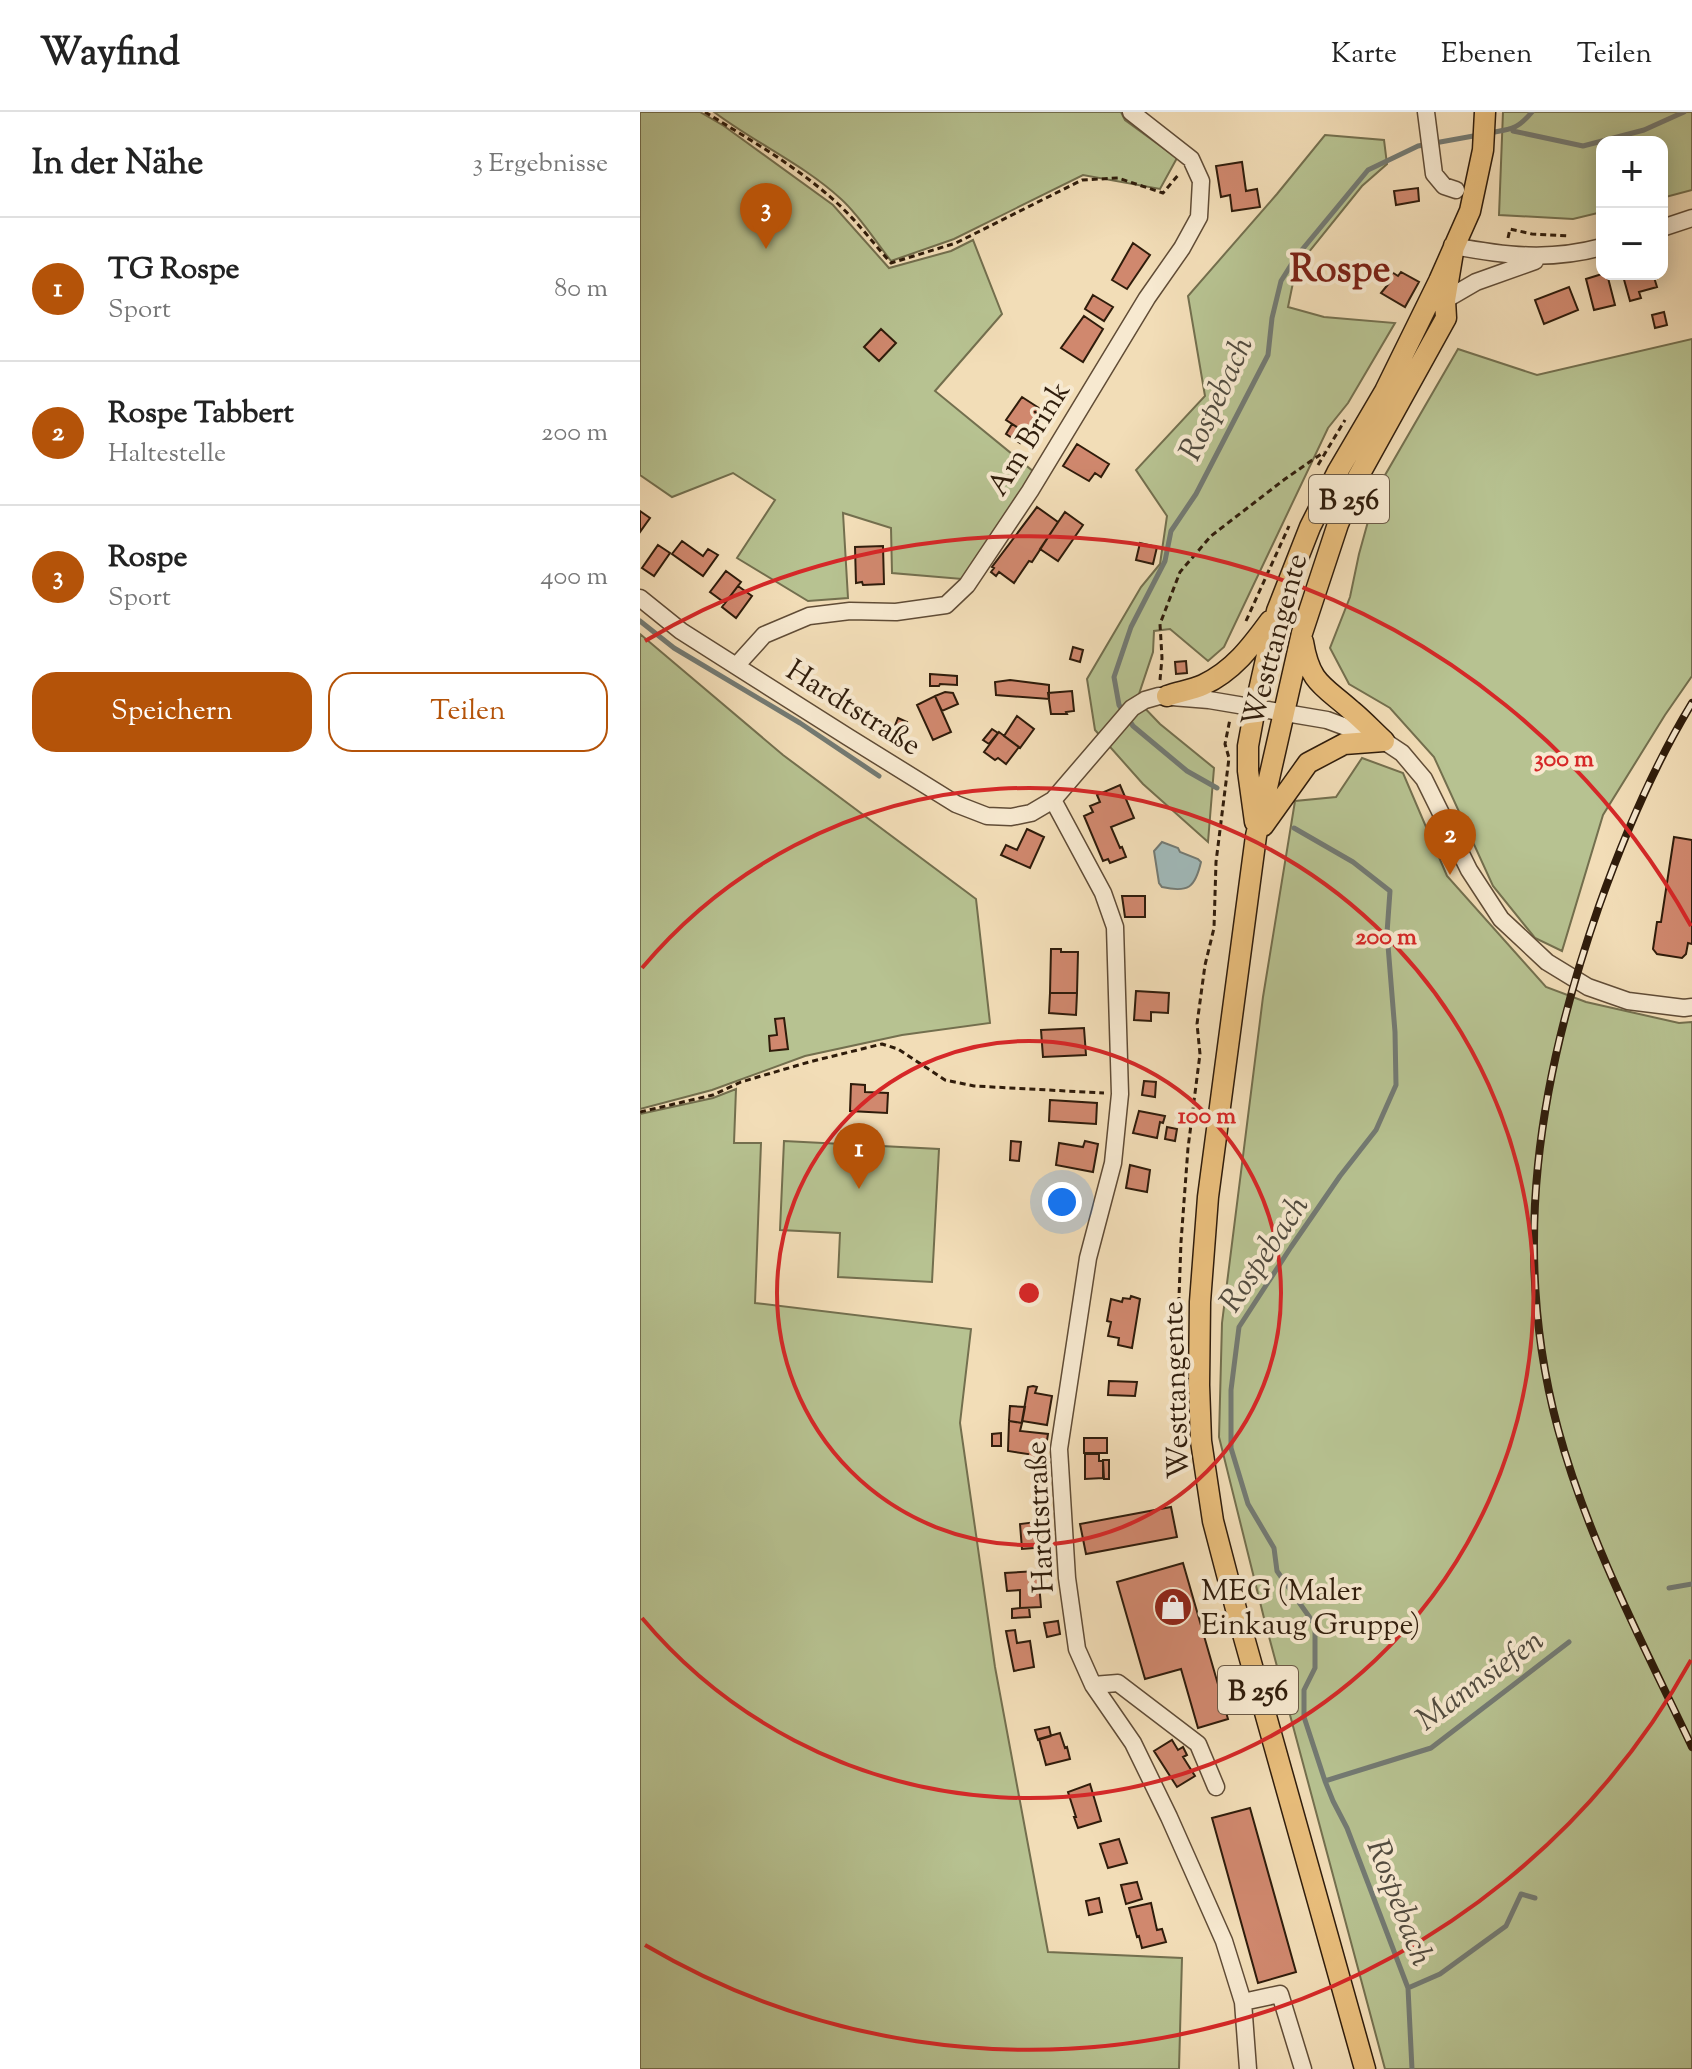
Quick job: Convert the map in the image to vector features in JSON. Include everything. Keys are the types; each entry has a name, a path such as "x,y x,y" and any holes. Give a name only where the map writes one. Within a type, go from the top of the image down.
{"main road":[{"name":"Westtangente","path":"1256,836 1248,746 1277,611 1310,527 1338,471 1385,391 1433,295 1470,211 1483,150 1485,114"},
{"name":"Westtangente","path":"1365,2069 1213,1521 1201,1441 1200,1302 1208,1197 1256,836 1302,633 1338,524 1358,477 1446,318 1445,300 1454,246"},
{"name":"B 256","path":"1163,696 1201,686 1231,668 1277,611"},
{"path":"1302,633 1306,661 1320,686 1384,741"},
{"name":"B 256","path":"1256,836 1308,763 1344,744 1384,741"}],"street":[{"path":"1131,112 1191,159"},
{"path":"1426,112 1434,174 1444,186 1456,190"},
{"name":"Am Brink","path":"736,666 764,635 809,616 850,611 896,612 946,605 967,585 1030,491 1199,217 1201,181 1191,159"},
{"path":"1668,226 1692,218"},
{"path":"1454,246 1504,255 1548,257"},
{"path":"1445,300 1476,282 1548,257 1596,248"},
{"name":"Hardtstraße","path":"640,598 681,631 736,666 956,804 987,816 1011,817 1031,813 1053,800 1132,708 1145,700 1163,696"},
{"path":"1163,696 1327,720 1384,741 1402,753 1424,779 1469,870 1501,919 1547,962 1588,987 1628,1001 1692,1007"},
{"name":"Hardtstraße","path":"1053,800 1103,893 1115,927 1120,1094 1113,1163 1088,1258 1059,1449 1067,1578 1077,1649 1093,1685 1133,1743 1224,1941 1243,2002 1248,2069"},
{"path":"1093,1685 1118,1683 1198,1744 1216,1787"},
{"path":"1243,2002 1280,1994 1303,2069"}],"path":[{"path":"705,112 784,161 830,197 891,263 956,243 1082,180 1118,178 1163,193 1191,159"},
{"path":"1504,255 1510,229 1532,234 1571,236"},
{"path":"1163,696 1160,624 1180,572 1211,536 1325,451 1319,465"},
{"path":"1244,624 1293,517"},
{"path":"1179,1369 1181,1242 1188,1148 1200,1054 1197,1024 1205,965 1214,928 1216,862 1229,758 1225,744 1232,704"},
{"path":"640,1112 713,1095 741,1082 882,1044 898,1049 945,1080 974,1086 1120,1094"}],"green space":[{"path":"640,112 700,112 724,126 833,205 889,268 951,251 973,240 1002,314 935,391 1034,472 962,579 892,573 891,528 843,513 848,598 808,601 737,558 775,500 733,473 672,497 640,475"},
{"path":"714,112 1121,112 1125,120 1177,158 1160,189 1083,175 954,239 891,261 854,213 826,186"},
{"path":"1503,112 1692,112 1692,190 1668,196 1668,136 1596,136 1596,213 1573,219 1499,215"},
{"path":"1325,135 1384,140 1387,164 1362,186 1296,268 1288,307 1324,317 1395,323 1348,403 1328,428 1224,647 1208,661 1170,629 1154,631 1153,652 1137,700 1160,724 1214,768 1208,842 1143,784 1095,730 1087,679 1141,587 1160,564 1167,516 1136,470 1205,396 1188,296"},
{"path":"1692,339 1692,676 1603,815 1562,951 1535,938 1493,886 1434,757 1390,708 1349,684 1330,648 1350,597 1377,489 1458,349 1537,375"},
{"path":"640,634 783,755 976,899 990,1023 902,1035 805,1056 712,1090 640,1109"},
{"path":"1362,758 1403,773 1447,876 1546,987 1586,1002 1679,1023 1692,1022 1692,2069 1385,2069 1264,1618 1219,1437 1222,1323 1263,997 1295,801 1336,797"},
{"path":"736,1089 734,1143 761,1143 755,1303 971,1329 960,1423 995,1667 1048,1952 1182,1958 1179,2069 640,2069 640,1114 713,1098"},
{"path":"784,1141 939,1149 932,1282 838,1277 840,1233 780,1230"}],"water":[{"path":"1162,842 1201,862 1193,883 1184,889 1162,887 1159,883 1154,851"}],"building":[{"path":"1242,162 1246,191 1257,189 1260,207 1232,211 1230,195 1221,197 1216,166"},
{"path":"1418,188 1419,201 1396,205 1394,191"},
{"path":"1133,243 1150,255 1127,289 1112,280"},
{"path":"1387,269 1398,276 1401,272 1419,282 1405,307 1381,293 1390,282 1381,277"},
{"path":"1596,276 1596,280 1609,280 1615,305 1594,310 1586,279"},
{"path":"1624,280 1655,280 1657,287 1639,292 1641,298 1630,301"},
{"path":"1569,287 1578,310 1544,324 1535,300"},
{"path":"1093,295 1113,307 1104,321 1085,309"},
{"path":"1664,312 1667,325 1655,328 1652,315"},
{"path":"1084,316 1103,329 1083,362 1061,348"},
{"path":"881,329 896,343 879,361 864,347"},
{"path":"1022,397 1042,410 1038,422 1026,433 1006,420"},
{"path":"1012,424 1026,433 1020,443 1006,434"},
{"path":"1077,444 1109,464 1101,477 1095,473 1089,481 1063,466"},
{"path":"1037,507 1058,522 1014,583 999,572 996,576 991,572 992,567"},
{"path":"640,511 650,518 640,532"},
{"path":"1065,512 1083,525 1058,561 1040,549"},
{"path":"682,541 703,556 708,549 718,555 703,576 672,554"},
{"path":"1140,543 1157,547 1153,564 1136,560"},
{"path":"658,545 670,553 654,576 642,568"},
{"path":"883,546 884,584 856,583 855,547"},
{"path":"726,571 741,582 725,603 710,592"},
{"path":"738,586 752,596 736,618 722,607"},
{"path":"1073,647 1083,650 1080,662 1070,659"},
{"path":"1186,661 1187,673 1176,674 1175,662"},
{"path":"930,674 957,676 957,685 930,686"},
{"path":"1010,680 1049,685 1049,699 996,695 995,682"},
{"path":"1072,691 1074,711 1051,714 1048,693"},
{"path":"953,693 958,704 942,711 935,696"},
{"path":"935,696 951,732 933,740 917,705"},
{"path":"1017,716 1034,729 1020,748 1004,736"},
{"path":"898,718 907,722 902,736 892,733"},
{"path":"992,729 998,733 989,744 983,740"},
{"path":"999,732 1019,747 1006,764 984,752"},
{"path":"1120,785 1134,818 1111,827 1126,857 1110,863 1108,859 1103,861 1084,816 1093,812 1090,806 1100,802 1097,795"},
{"path":"1027,829 1044,837 1030,868 1001,855 1006,845 1017,850"},
{"path":"1674,837 1692,840 1692,944 1688,943 1682,958 1657,954 1653,949 1657,922 1661,922"},
{"path":"1122,896 1145,896 1145,917 1125,917"},
{"path":"1051,949 1078,952 1077,993 1050,993"},
{"path":"1136,991 1169,993 1168,1013 1151,1012 1151,1021 1134,1020"},
{"path":"1050,993 1077,993 1076,1015 1049,1013"},
{"path":"784,1018 788,1049 770,1051 769,1036 777,1035 775,1019"},
{"path":"1084,1028 1086,1055 1043,1057 1041,1030"},
{"path":"1144,1081 1156,1082 1155,1097 1142,1095"},
{"path":"851,1084 865,1085 865,1092 888,1093 887,1113 850,1111"},
{"path":"1050,1100 1097,1103 1096,1124 1049,1121"},
{"path":"1139,1111 1165,1116 1163,1123 1160,1122 1157,1138 1133,1133"},
{"path":"1167,1127 1177,1129 1175,1141 1165,1139"},
{"path":"1011,1141 1021,1142 1019,1161 1010,1160"},
{"path":"1085,1141 1098,1144 1093,1172 1056,1165 1059,1143 1083,1147"},
{"path":"1130,1165 1150,1170 1147,1192 1126,1188"},
{"path":"1131,1296 1140,1299 1132,1348 1118,1345 1119,1338 1108,1336 1111,1322 1107,1321 1111,1299 1122,1302 1123,1298 1130,1299"},
{"path":"1109,1381 1137,1382 1135,1396 1108,1395"},
{"path":"1028,1387 1037,1387 1035,1393 1052,1396 1047,1425 1022,1421"},
{"path":"1010,1406 1025,1407 1022,1423 1009,1421"},
{"path":"1009,1421 1022,1423 1020,1431 1048,1434 1043,1466 1027,1464 1028,1454 1008,1451"},
{"path":"1001,1433 1001,1446 992,1446 992,1434"},
{"path":"1084,1438 1107,1438 1107,1453 1084,1453"},
{"path":"1085,1454 1099,1454 1099,1461 1103,1461 1103,1478 1085,1479"},
{"path":"1103,1460 1109,1460 1109,1479 1104,1479"},
{"path":"1171,1507 1177,1537 1086,1554 1080,1524"},
{"path":"1044,1521 1047,1547 1022,1549 1020,1524"},
{"path":"1183,1563 1228,1719 1198,1728 1181,1669 1145,1679 1117,1582"},
{"path":"1038,1571 1041,1607 1020,1608 1020,1590 1007,1591 1005,1573"},
{"path":"1029,1608 1030,1617 1012,1618 1012,1609"},
{"path":"1058,1621 1060,1634 1047,1637 1044,1623"},
{"path":"1015,1630 1017,1643 1030,1641 1034,1667 1014,1671 1006,1631"},
{"path":"1049,1727 1051,1736 1038,1740 1035,1730"},
{"path":"1060,1733 1070,1759 1046,1765 1039,1739"},
{"path":"1172,1740 1178,1750 1183,1747 1187,1755 1183,1757 1195,1776 1177,1787 1154,1751"},
{"path":"1090,1784 1101,1821 1078,1828 1068,1792"},
{"path":"1250,1808 1296,1972 1258,1983 1212,1818"},
{"path":"1119,1839 1127,1863 1108,1868 1100,1844"},
{"path":"1137,1882 1142,1899 1126,1904 1121,1885"},
{"path":"1099,1898 1102,1912 1089,1915 1086,1901"},
{"path":"1151,1903 1157,1930 1162,1929 1166,1942 1142,1948 1129,1908"}],"waterway":[{"name":"Rospebach","path":"1489,133 1513,128 1532,112"},
{"path":"1513,131 1583,146 1644,130 1684,112"},
{"name":"Rospebach","path":"1217,788 1187,771 1133,726 1119,705 1114,677 1131,627 1165,561 1171,531 1196,494 1268,355 1272,318 1281,281 1296,257 1368,170 1418,146 1479,135"},
{"path":"640,621 674,648 800,723 879,776"},
{"name":"Rospebach","path":"1294,828 1353,862 1390,891 1387,933 1396,1085 1376,1130 1340,1176 1239,1327 1231,1390 1231,1448 1248,1504 1274,1548 1277,1571 1315,1625 1315,1668 1304,1690 1304,1717 1325,1781 1347,1828 1408,1988 1412,2069"},
{"name":"Mannsiefen","path":"1669,1588 1692,1584"},
{"name":"Mannsiefen","path":"1325,1781 1431,1748 1569,1642"},
{"path":"1408,1988 1440,1974 1506,1926 1521,1894 1535,1898"}],"railway":[{"path":"1692,703 1652,777 1629,828 1578,971 1547,1100 1538,1165 1534,1230 1536,1296 1544,1362 1570,1470 1618,1591 1692,1747"}],"place":[{"name":"Rospe","path":"766,249"},
{"name":"Rospe Tabbert","path":"1450,875"},
{"name":"TG Rospe","path":"859,1189"},
{"name":"MEG (Maler Einkaug Gruppe)","path":"1173,1607"}],"district":[{"name":"Rospe","path":"1340,268"}]}
